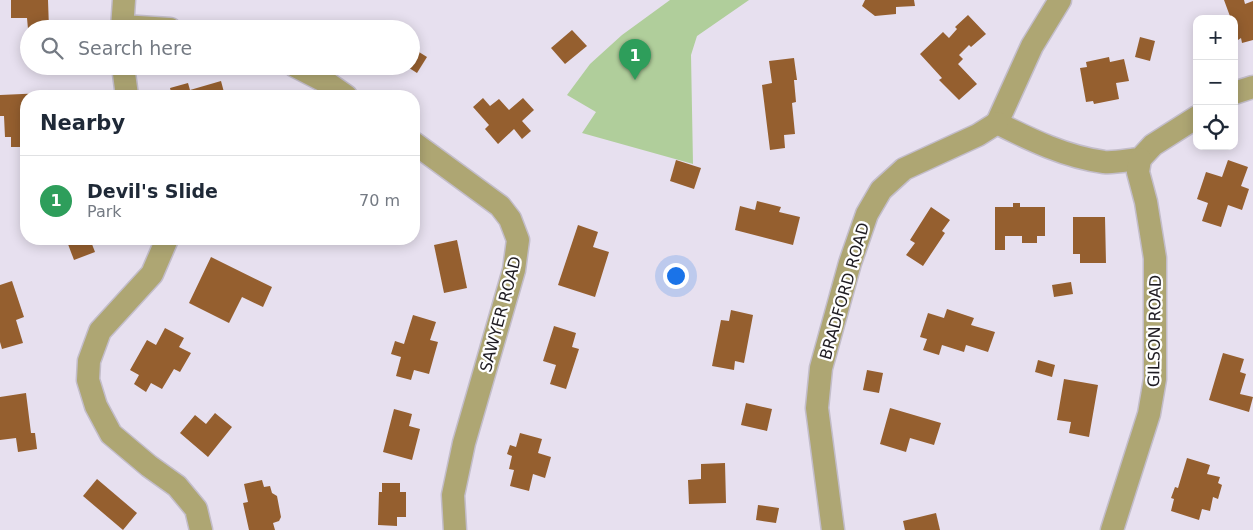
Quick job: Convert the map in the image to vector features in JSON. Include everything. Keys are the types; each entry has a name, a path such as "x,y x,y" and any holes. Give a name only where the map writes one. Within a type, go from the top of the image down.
{"street":[{"path":"123,20 124,0"},
{"path":"1060,0 1032,46 997,123 1037,142 1071,154 1106,162 1140,159 1153,145 1193,120"},
{"path":"124,75 126,90"},
{"path":"313,75 337,90"},
{"path":"1238,92 1253,87"},
{"name":"BRADFORD ROAD","path":"833,530 820,442 818,398 822,368 850,263 867,214 881,190 904,169 978,135 997,123"},
{"name":"SAWYER ROAD","path":"420,147 500,206 510,219 518,240 514,270 462,452 453,495 454,530"},
{"name":"GILSON ROAD","path":"1112,530 1149,414 1155,380 1155,258 1146,202 1138,172 1140,159"},
{"path":"164,245 152,274 112,315 100,331 89,361 88,380 96,406 111,434 149,466 177,486 196,509 201,530"}],"green space":[{"path":"670,0 749,0 697,36 691,55 693,164 582,133 596,112 567,95 590,64 622,35"}],"building":[{"path":"11,0 48,0 49,20 11,18"},
{"path":"865,0 914,0 915,6 896,7 896,14 875,16 862,6"},
{"path":"1224,0 1244,0 1245,4 1253,1 1253,40 1242,43 1241,38 1238,40 1238,15 1230,15"},
{"path":"968,15 986,34 971,47 969,45 959,55 963,59 958,64 977,84 959,100 939,80 942,78 920,54 943,32 949,38 957,29 955,27"},
{"path":"572,30 587,46 565,64 551,48"},
{"path":"1140,37 1155,41 1150,61 1135,57"},
{"path":"420,53 427,57 420,68"},
{"path":"1109,57 1110,62 1124,59 1129,81 1116,83 1119,99 1094,104 1093,101 1086,102 1080,68 1087,67 1086,62"},
{"path":"794,58 797,80 794,80 796,102 792,103 795,134 784,135 785,148 770,150 762,85 772,83 769,61"},
{"path":"221,81 223,90 190,90"},
{"path":"188,83 190,90 170,90 170,88"},
{"path":"20,94 20,147 11,147 11,137 5,137 4,116 0,116 0,95"},
{"path":"483,98 490,106 499,99 509,110 523,98 534,110 522,121 531,131 522,139 514,129 498,144 485,129 489,125 473,107"},
{"path":"676,160 701,168 694,189 670,181"},
{"path":"1228,160 1248,167 1241,186 1249,189 1242,210 1228,205 1221,227 1202,221 1208,203 1197,199 1206,172 1222,177"},
{"path":"757,201 781,207 779,212 800,217 793,245 735,230 740,206 755,210"},
{"path":"1013,203 1020,203 1020,207 1045,207 1045,236 1037,236 1037,243 1022,243 1022,236 1005,236 1005,250 995,250 995,207 1013,207"},
{"path":"931,207 950,220 942,231 945,233 923,266 906,255 915,243 910,240"},
{"path":"1073,217 1105,217 1106,263 1080,263 1080,254 1073,254"},
{"path":"578,225 598,232 593,247 609,252 595,297 558,285"},
{"path":"457,240 467,288 444,293 434,245"},
{"path":"68,245 92,245 95,252 74,260"},
{"path":"211,257 272,287 263,307 242,297 229,323 189,303"},
{"path":"12,281 24,317 16,320 23,343 2,349 0,342 0,285"},
{"path":"1071,282 1073,294 1054,297 1052,285"},
{"path":"947,309 974,318 971,325 995,332 988,352 966,345 964,352 942,345 939,355 923,350 927,339 920,337 928,313 944,318"},
{"path":"731,310 753,315 744,363 735,361 734,370 712,366 721,320 729,321"},
{"path":"413,315 436,322 430,340 438,342 429,374 414,370 411,380 396,376 401,357 391,354 395,341 404,344"},
{"path":"554,326 576,333 572,347 579,349 566,389 550,384 556,365 543,361"},
{"path":"165,328 184,338 179,347 191,353 180,372 174,369 162,389 151,383 146,392 134,384 139,375 130,370 147,340 156,345"},
{"path":"1223,353 1244,359 1240,372 1246,374 1240,394 1253,397 1249,412 1209,400"},
{"path":"1038,360 1055,365 1052,377 1035,372"},
{"path":"867,370 883,373 879,393 863,390"},
{"path":"1064,379 1098,385 1089,437 1069,433 1071,422 1057,420"},
{"path":"26,393 31,433 35,433 37,449 18,452 16,438 0,440 0,397"},
{"path":"746,403 772,409 767,431 741,425"},
{"path":"890,408 941,423 934,445 910,438 906,452 880,444"},
{"path":"394,409 412,414 409,426 420,429 412,460 383,452"},
{"path":"215,413 232,427 208,457 180,433 195,415 206,424"},
{"path":"520,433 542,439 538,453 551,457 545,478 533,474 529,491 510,486 514,470 509,469 512,456 507,454 510,445 516,447"},
{"path":"1187,458 1210,465 1207,474 1220,477 1218,483 1222,485 1218,499 1213,497 1210,511 1202,509 1199,520 1171,511 1174,499 1171,498 1175,487 1178,488"},
{"path":"725,463 726,503 689,504 688,480 701,479 701,464"},
{"path":"97,479 137,513 123,530 83,496"},
{"path":"262,480 264,487 270,486 272,493 277,496 281,517 279,521 273,523 275,530 249,530 243,503 248,502 244,484"},
{"path":"382,483 400,483 400,492 406,492 406,517 397,517 397,526 378,525 379,492 382,492"},
{"path":"758,505 779,508 776,523 756,520"},
{"path":"936,513 940,530 905,530 903,521"}],"place":[{"name":"Devil's Slide","path":"635,80"}]}
